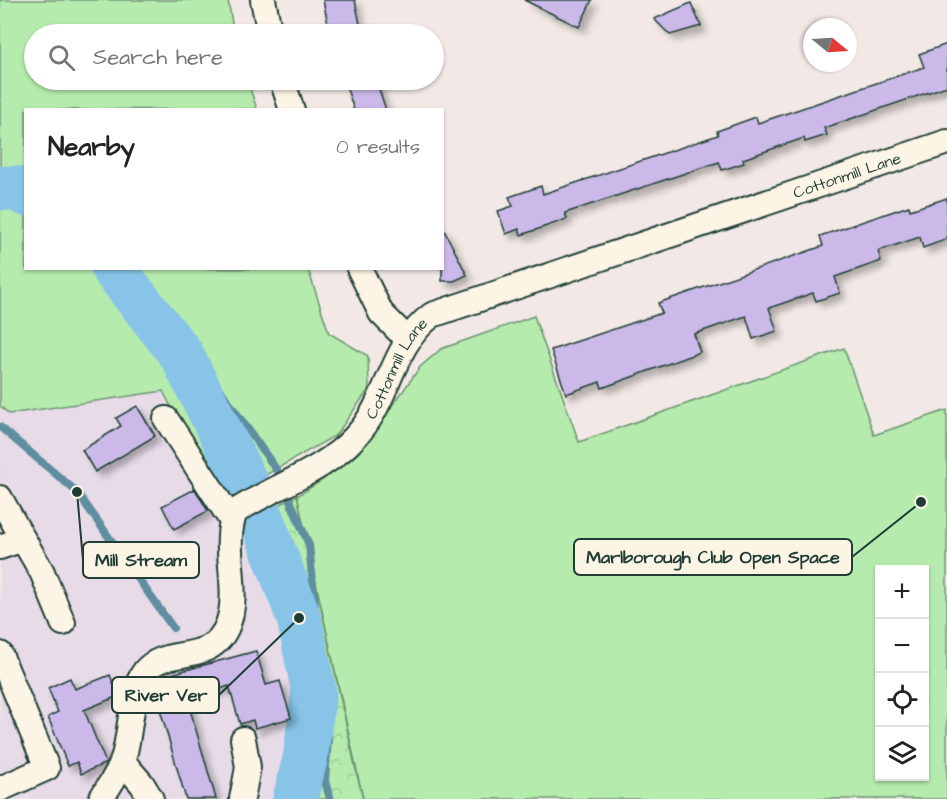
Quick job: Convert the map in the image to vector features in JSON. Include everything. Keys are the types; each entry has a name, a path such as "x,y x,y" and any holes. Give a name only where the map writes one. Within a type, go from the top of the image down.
{"street":[{"path":"263,0 268,24"},
{"path":"285,90 291,108"},
{"name":"Cottonmill Lane","path":"237,514 273,490 333,458 356,437 372,414 407,339 432,315 947,142"},
{"path":"360,270 381,313 407,339"},
{"path":"101,799 123,762 137,690 145,671 152,664 208,649 221,639 231,612 237,514 166,419"},
{"path":"0,498 42,572 63,623"},
{"path":"0,547 23,539"},
{"path":"0,654 47,768 0,789"},
{"path":"242,799 248,767 243,739"},
{"path":"123,762 151,799"}],"shaded area":[{"path":"163,391 220,501 259,531 291,615 305,693 295,767 285,799 106,799 97,785 83,799 0,799 0,409 10,414"}],"green space":[{"path":"0,0 228,0 232,24 24,24 24,90 250,90 257,108 24,108 24,270 308,270 329,333 368,356 369,389 336,435 220,501 163,391 9,414 0,406"},
{"path":"534,316 579,442 844,348 874,435 947,410 947,799 363,799 297,496 324,479 378,426 420,367 441,349"},
{"path":"297,495 363,799 285,799 295,767 305,693 291,615 259,531 263,514"}],"building":[{"path":"323,0 355,0 360,24 328,24"},
{"path":"524,0 592,0 579,27"},
{"path":"691,3 701,26 670,35 654,19"},
{"path":"947,44 947,86 824,128 827,135 805,142 804,138 743,159 744,163 722,170 719,162 565,213 567,219 521,235 519,229 506,234 498,211 513,206 509,197 541,186 543,194 718,135 717,131 756,117 758,123 924,67 919,54"},
{"path":"347,90 379,90 385,108 353,108"},
{"path":"947,198 947,239 923,248 920,237 878,251 881,261 835,277 840,293 816,301 813,293 769,308 777,331 753,339 746,316 694,334 700,352 602,388 600,382 566,394 551,350 662,313 658,303 823,246 820,236 909,206 910,210"},
{"path":"444,230 467,275 454,281 442,281"},
{"path":"137,406 155,436 95,472 82,450 121,426 116,418"},
{"path":"195,489 208,511 174,529 162,506"},
{"path":"256,651 266,685 280,681 291,718 255,728 253,720 240,724 229,686 187,699 216,799 186,799 153,685 160,677"},
{"path":"110,675 118,696 84,710 106,763 81,774 77,762 68,766 48,717 58,712 48,688 70,678 75,689"}],"waterway":[{"path":"0,188 17,189 24,193"},
{"path":"115,270 181,354 254,499 299,618 314,692 305,759 295,799"},
{"path":"181,354 221,391 278,472"},
{"path":"0,427 77,492 173,628"},
{"path":"287,493 309,545 328,739 325,781 330,799"}],"place":[{"name":"Mill Stream","path":"77,492"},
{"name":"Marlborough Club Open Space","path":"921,502"},
{"name":"River Ver","path":"299,618"}]}
